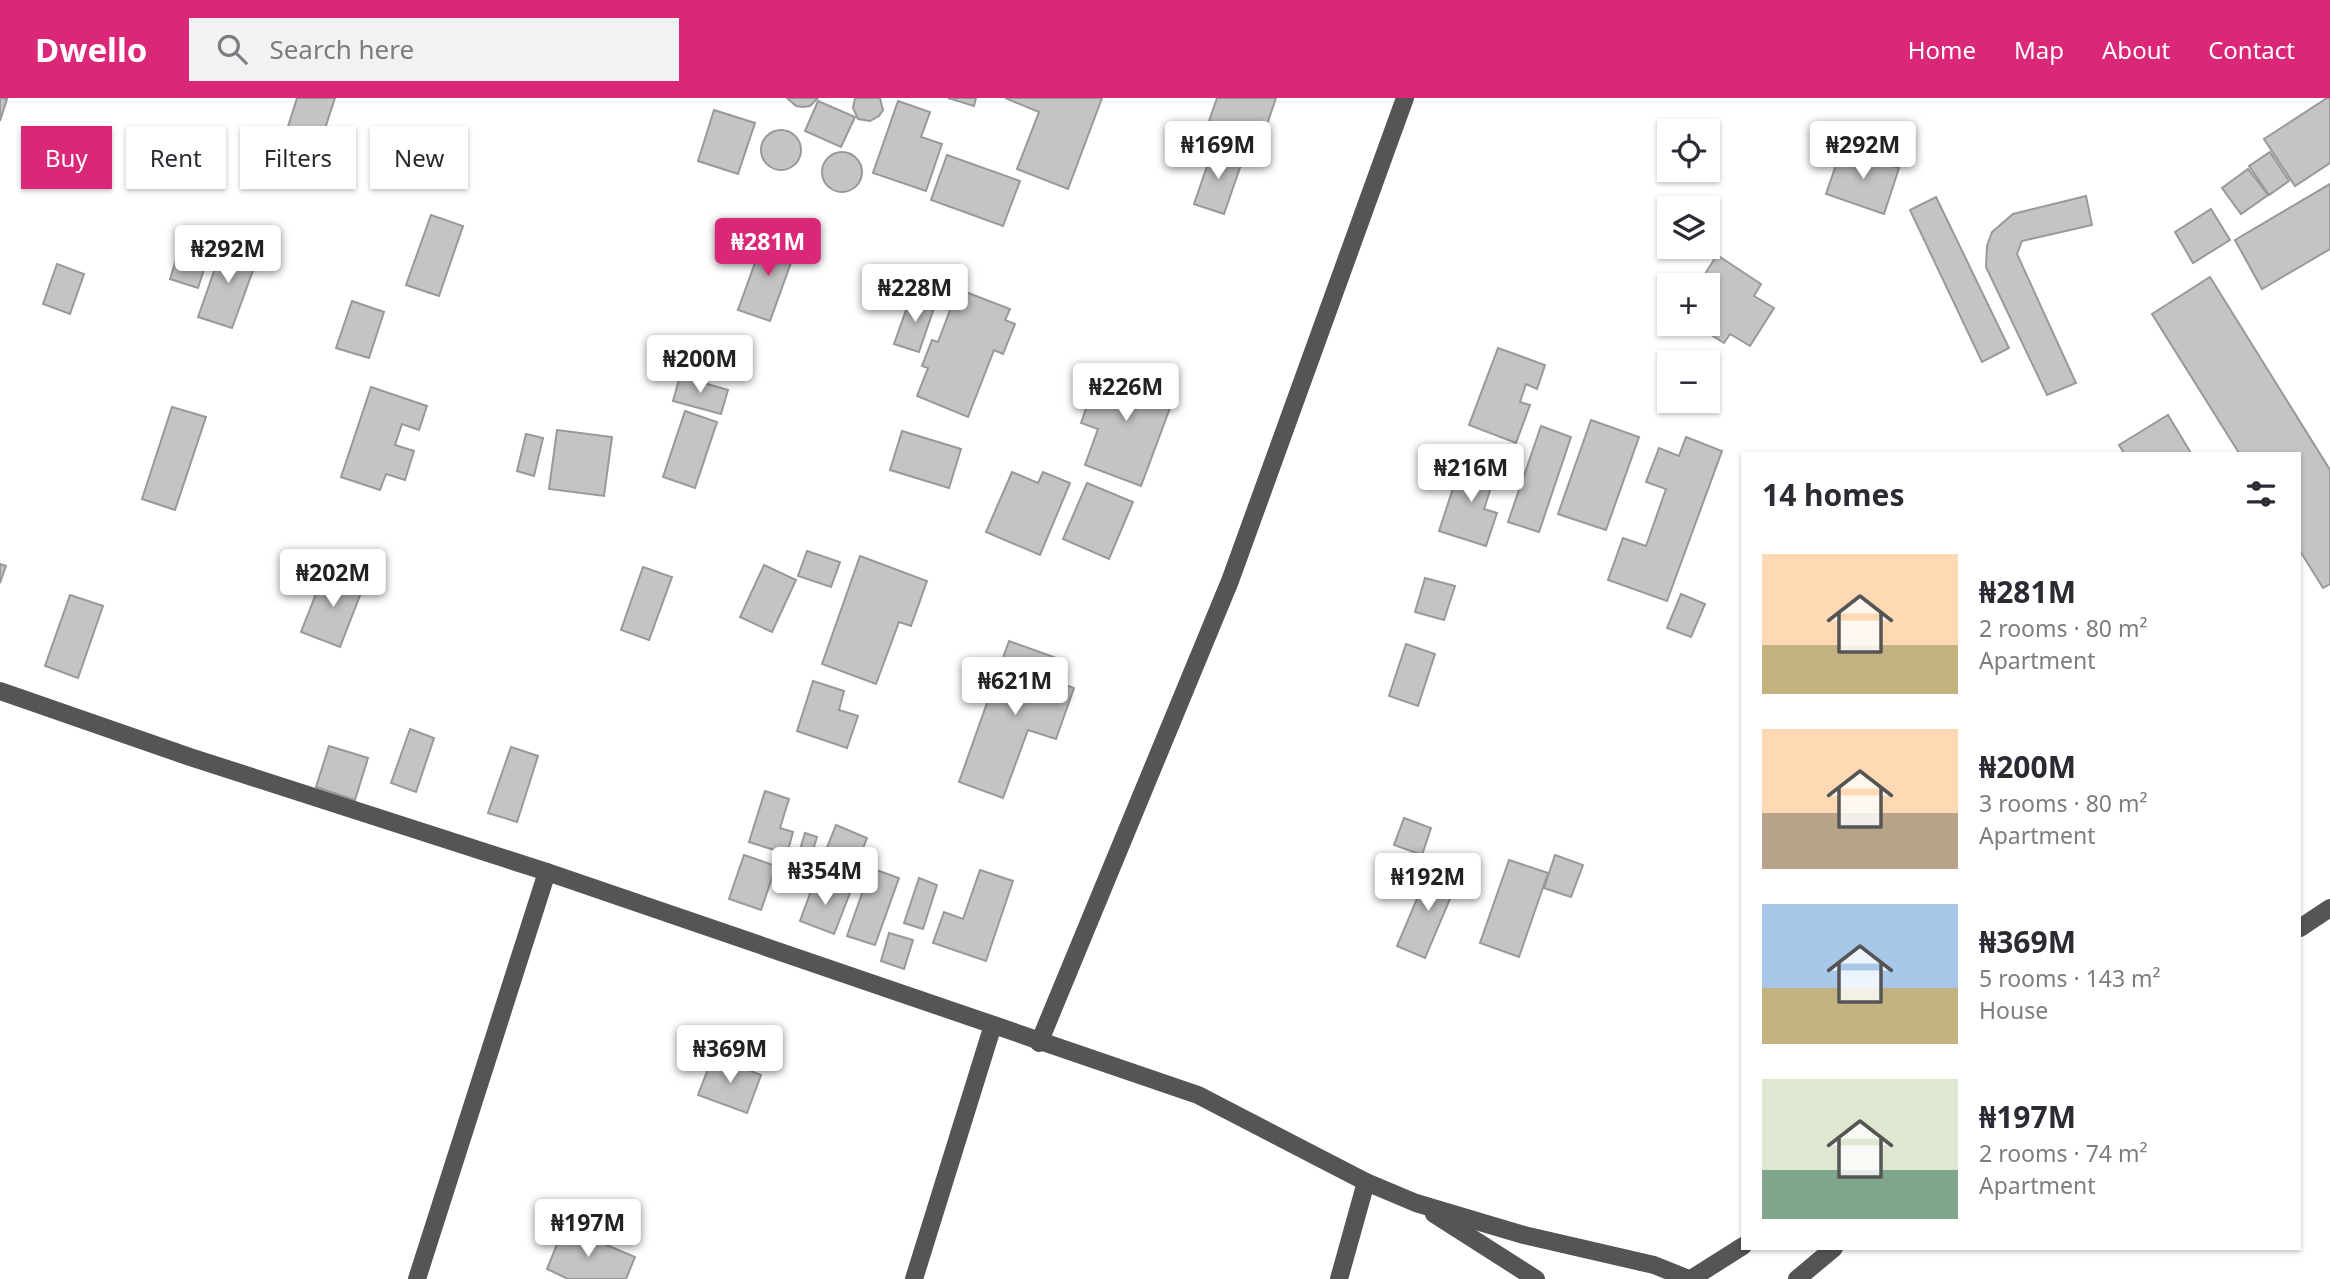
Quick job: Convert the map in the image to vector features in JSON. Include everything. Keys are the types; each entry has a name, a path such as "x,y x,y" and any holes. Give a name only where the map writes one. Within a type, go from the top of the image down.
{"street":[{"path":"1040,1043 1230,581 1405,98"},
{"path":"0,691 190,757 547,872 1198,1095 1366,1182 1416,1203 1524,1235 1654,1265 1690,1278 1720,1279"},
{"path":"417,1279 547,872"},
{"path":"2301,928 2330,908"},
{"path":"914,1279 993,1026"},
{"path":"1339,1279 1366,1182"},
{"path":"1416,1203 1536,1279"},
{"path":"1690,1278 1741,1248"},
{"path":"1797,1279 1832,1250"}],"building":[{"path":"0,98 7,99 0,121"},
{"path":"297,98 335,98 326,126 288,126"},
{"path":"787,98 818,98 810,106 803,107 796,106"},
{"path":"855,98 880,98 883,110 870,121 858,119 853,108"},
{"path":"948,98 976,98 974,106"},
{"path":"1005,98 1102,98 1068,189 1017,169 1039,112"},
{"path":"1217,98 1276,98 1259,148 1206,130"},
{"path":"2330,98 2330,163 2295,186 2264,139"},
{"path":"818,101 855,117 841,147 805,131"},
{"path":"898,101 930,112 921,137 942,144 926,191 873,173"},
{"path":"714,110 755,123 738,174 698,161"},
{"path":"781,130 789,131 795,136 800,142 800,158 795,164 789,169 781,170 773,169 767,164 762,158 761,150 762,142 767,136 773,131"},
{"path":"1842,148 1899,168 1884,214 1826,194"},
{"path":"1213,149 1243,159 1224,214 1194,204"},
{"path":"842,152 850,153 856,158 861,164 861,180 856,186 850,191 842,192 834,191 828,186 823,180 822,172 823,164 828,158 834,153"},
{"path":"2270,152 2289,181 2269,195 2249,166"},
{"path":"947,155 1020,181 1003,226 931,200"},
{"path":"2248,169 2268,195 2241,214 2222,188"},
{"path":"2330,184 2330,249 2262,289 2235,240"},
{"path":"2086,196 2092,225 2022,241 2017,254 2076,383 2047,395 1986,267 1987,246 1992,232 2013,214"},
{"path":"1936,197 2009,348 1982,362 1910,210"},
{"path":"2211,209 2230,240 2193,263 2175,232"},
{"path":"431,215 463,226 439,296 406,285"},
{"path":"184,234 212,244 198,288 170,279"},
{"path":"765,235 797,246 770,321 738,310"},
{"path":"224,243 259,254 232,328 198,317"},
{"path":"1720,257 1761,284 1754,296 1774,308 1750,346 1730,334 1724,343 1713,336 1720,336 1720,273 1706,273 1714,259"},
{"path":"57,264 84,274 70,314 43,304"},
{"path":"2210,277 2330,470 2330,584 2323,588 2301,553 2301,452 2238,452 2152,314"},
{"path":"958,289 1010,309 1005,320 1015,324 1003,354 994,350 968,417 917,396 928,368 922,366 932,340 938,342"},
{"path":"911,296 935,305 919,352 894,344"},
{"path":"352,301 384,312 369,358 336,348"},
{"path":"1498,348 1545,365 1537,389 1526,384 1520,402 1530,405 1516,443 1469,425"},
{"path":"1122,368 1177,389 1141,486 1085,465 1098,429 1081,423 1100,369 1119,376"},
{"path":"680,376 728,390 721,414 673,401"},
{"path":"371,387 427,406 419,430 402,424 395,445 414,451 405,480 386,474 380,490 341,477"},
{"path":"172,407 206,417 175,510 142,499"},
{"path":"685,411 717,422 695,488 663,477"},
{"path":"2168,415 2190,452 2123,452 2119,445"},
{"path":"1591,420 1639,437 1606,530 1558,514"},
{"path":"1541,426 1571,437 1539,532 1508,522"},
{"path":"557,430 612,437 604,496 549,489"},
{"path":"902,431 961,449 949,488 890,470"},
{"path":"526,434 543,438 534,476 517,471"},
{"path":"1686,437 1722,451 1667,601 1608,580 1623,538 1646,546 1666,489 1646,482 1659,448 1679,456"},
{"path":"1463,458 1497,469 1484,509 1497,513 1486,546 1439,531"},
{"path":"1012,472 1038,483 1043,472 1070,483 1040,555 986,532"},
{"path":"1087,483 1133,502 1109,559 1063,539"},
{"path":"807,551 840,562 831,587 798,576"},
{"path":"860,556 927,581 911,626 899,622 876,684 822,664"},
{"path":"0,564 6,566 0,583"},
{"path":"764,565 796,580 772,632 740,617"},
{"path":"643,567 672,577 649,640 621,630"},
{"path":"325,571 364,585 340,647 301,632"},
{"path":"1425,578 1455,586 1444,620 1415,612"},
{"path":"1681,594 1705,604 1691,637 1667,628"},
{"path":"70,595 103,606 78,678 45,666"},
{"path":"1009,641 1054,657 1047,678 1074,688 1056,739 1028,730 1003,798 959,782"},
{"path":"1406,644 1435,654 1418,706 1389,696"},
{"path":"813,681 844,691 839,710 858,716 847,748 797,731"},
{"path":"410,729 434,738 416,792 391,783"},
{"path":"329,746 368,758 355,800 316,787"},
{"path":"511,747 538,756 517,822 488,813"},
{"path":"765,791 789,799 780,828 793,832 787,854 749,842"},
{"path":"1404,818 1431,828 1422,855 1394,845"},
{"path":"836,825 867,838 849,883 818,870"},
{"path":"805,833 817,837 806,872 794,869"},
{"path":"744,855 776,866 761,910 729,899"},
{"path":"1555,855 1583,865 1571,897 1544,888"},
{"path":"1509,860 1548,873 1519,957 1480,943"},
{"path":"871,868 899,878 875,945 847,936"},
{"path":"1430,868 1458,880 1425,958 1397,946"},
{"path":"980,870 1013,881 986,961 933,943 944,912 963,919"},
{"path":"919,878 937,885 923,929 904,923"},
{"path":"815,880 850,893 834,934 800,921"},
{"path":"889,933 913,940 904,969 881,961"},
{"path":"713,1056 761,1075 747,1113 698,1095"},
{"path":"564,1227 635,1257 626,1279 568,1279 547,1269"}]}
